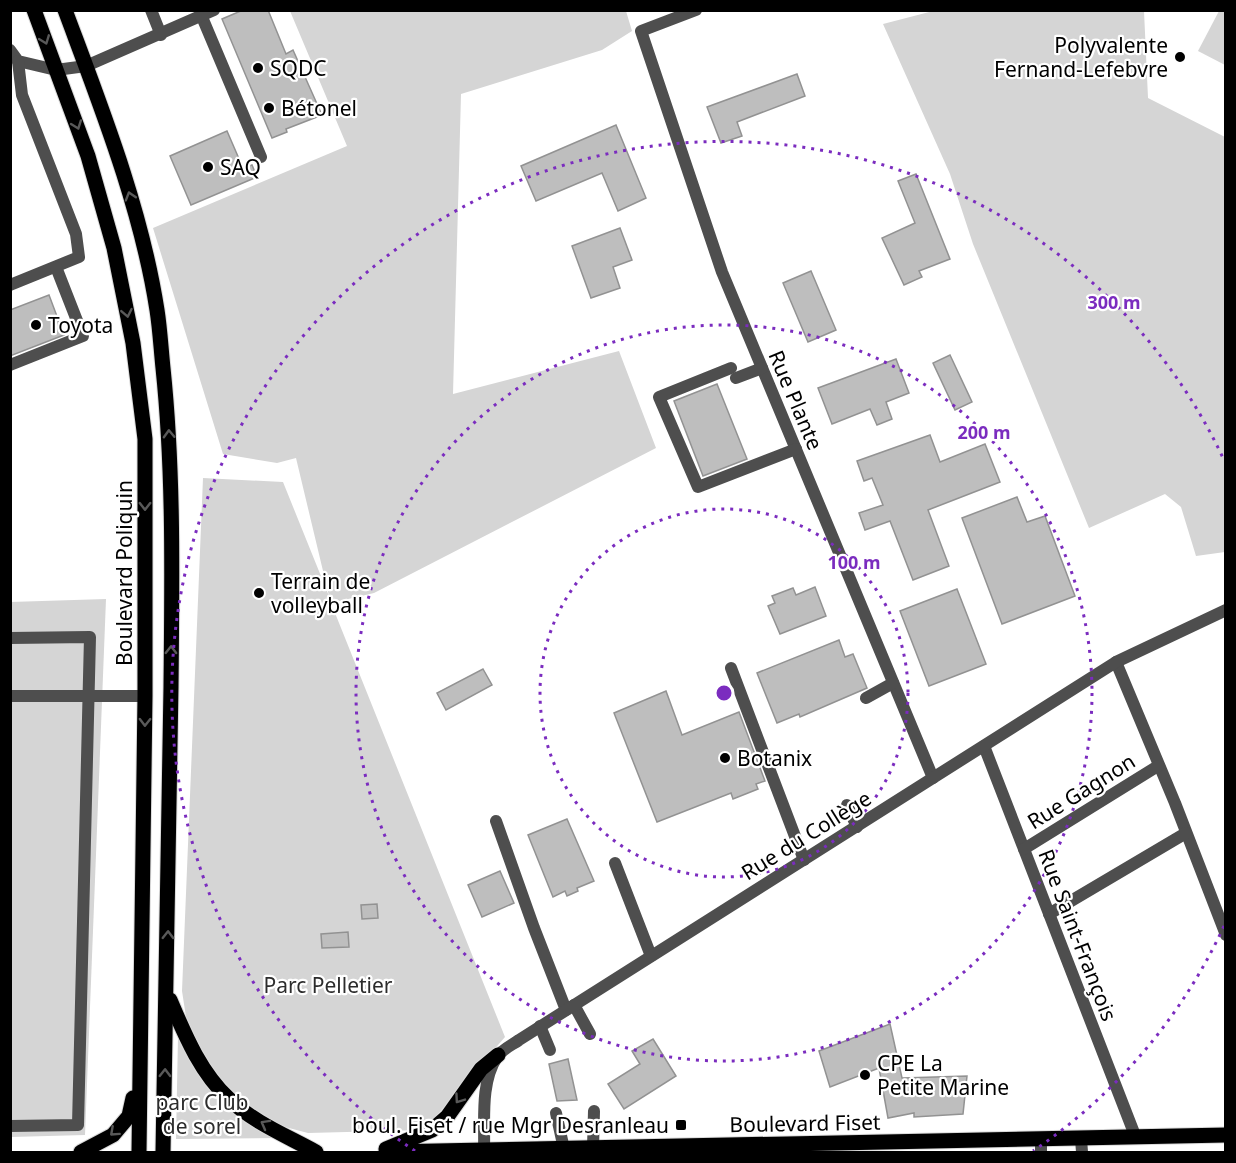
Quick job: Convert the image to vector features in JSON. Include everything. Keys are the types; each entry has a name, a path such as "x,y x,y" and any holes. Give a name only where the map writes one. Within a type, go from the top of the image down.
{"main road":[{"name":"Boulevard Poliquin","path":"34,10 88,156 114,248 133,343 146,439 139,1152"},
{"path":"65,10 130,197 145,252 157,310 168,421 172,542 163,1152"},
{"path":"167,994 188,1044 212,1081 229,1100 253,1118 316,1152"},
{"path":"377,1152 432,1130 447,1118 481,1069 498,1055"},
{"path":"81,1152 113,1135 129,1116 140,1059"},
{"name":"Boulevard Fiset","path":"386,1152 593,1148 659,1150 1082,1146 1136,1138 1226,1135"}],"street":[{"path":"151,10 161,35"},
{"name":"Rue Plante","path":"696,10 641,31 722,272 933,778"},
{"path":"18,61 56,70 86,66 210,12 261,157"},
{"path":"10,50 18,61 22,95 76,234 79,257 10,285"},
{"path":"10,365 83,336 56,267"},
{"path":"762,368 733,373 659,397 698,487 796,449"},
{"name":"Rue du Collège","path":"498,1055 540,1026 1116,662 1226,610"},
{"path":"10,638 90,637 78,1125 10,1126"},
{"path":"1116,662 1225,933"},
{"path":"730,668 804,860"},
{"path":"866,698 893,683"},
{"path":"10,696 145,696"},
{"name":"Rue Saint-François","path":"984,746 1136,1138"},
{"name":"Rue Gagnon","path":"1024,849 1158,766"},
{"path":"847,805 857,827"},
{"path":"496,821 534,928 570,1007 590,1034"},
{"path":"1049,914 1186,833"},
{"path":"615,863 651,956"},
{"path":"540,1026 550,1050"},
{"path":"484,1150 486,1085 490,1070 498,1055"},
{"path":"593,1148 594,1111"},
{"path":"556,1113 564,1149"}],"green space":[{"path":"937,10 1144,11 1148,98 1225,137 1225,552 1196,556 1181,507 1165,494 1089,528 973,244 950,174 883,24"},
{"name":"Parc Pelletier","path":"290,11 626,11 632,31 602,50 461,94 453,394 619,351 656,448 374,593 331,603 505,1037 424,1130 308,1133 266,1122 230,1097 188,1030 182,991 203,478 283,482 329,596 296,458 277,463 223,454 153,228 347,146"},
{"path":"1219,11 1225,11 1225,65 1198,51"},
{"path":"106,599 85,1135 11,1137 10,602"},
{"name":"parc Club de sorel","path":"178,1036 218,1097 281,1138 176,1139"}],"building":[{"path":"243,10 268,10 286,54 293,50 322,115 286,129 287,132 272,138 222,19"},
{"path":"797,74 805,96 737,122 742,136 721,143 707,107"},
{"path":"616,125 646,198 618,211 602,173 536,201 521,166"},
{"name":"SAQ","path":"227,131 243,168 252,165 257,177 191,205 170,156"},
{"path":"916,174 950,259 919,271 922,277 904,285 882,238 915,223 898,181"},
{"path":"620,228 632,260 613,267 620,288 591,298 572,246"},
{"path":"811,271 836,330 808,342 783,283"},
{"name":"Toyota","path":"49,295 64,335 10,356 10,310"},
{"path":"950,355 972,402 955,410 933,363"},
{"path":"896,359 909,393 886,402 892,419 877,425 870,409 832,424 818,388"},
{"path":"717,384 747,459 703,476 674,401"},
{"path":"930,435 940,462 985,444 1000,482 928,510 949,566 913,580 890,521 865,530 859,513 883,505 872,478 864,481 857,461"},
{"path":"1017,497 1027,522 1045,516 1075,596 1002,624 962,518"},
{"path":"815,587 826,616 780,634 768,606 775,603 772,596 793,588 796,595"},
{"path":"957,589 986,664 929,686 900,611"},
{"path":"839,640 845,657 853,654 867,688 800,717 799,714 777,723 757,673"},
{"path":"483,669 492,685 446,710 437,693"},
{"path":"666,691 682,735 739,712 765,781 756,784 758,789 733,799 731,793 657,822 614,713"},
{"path":"567,819 594,881 577,888 578,891 567,896 565,891 553,897 528,835"},
{"path":"500,871 514,903 482,917 468,885"},
{"path":"377,904 378,918 362,919 361,905"},
{"path":"348,932 349,947 322,948 321,934"},
{"path":"890,1024 902,1078 967,1076 963,1114 914,1117 914,1113 888,1118 879,1068 830,1087 819,1051"},
{"path":"653,1039 676,1076 624,1109 608,1084 640,1064 632,1051"},
{"path":"568,1059 577,1100 557,1101 549,1064"}],"place":[{"name":"Polyvalente Fernand-Lefebvre","path":"1180,57"},
{"name":"SQDC","path":"258,68"},
{"name":"Bétonel","path":"269,108"},
{"name":"SAQ","path":"208,167"},
{"name":"Toyota","path":"36,325"},
{"name":"Terrain de volleyball","path":"259,593"},
{"name":"Botanix","path":"725,758"},
{"name":"CPE La Petite Marine","path":"865,1075"},
{"name":"boul. Fiset / rue Mgr Desranleau","path":"681,1125"}]}
